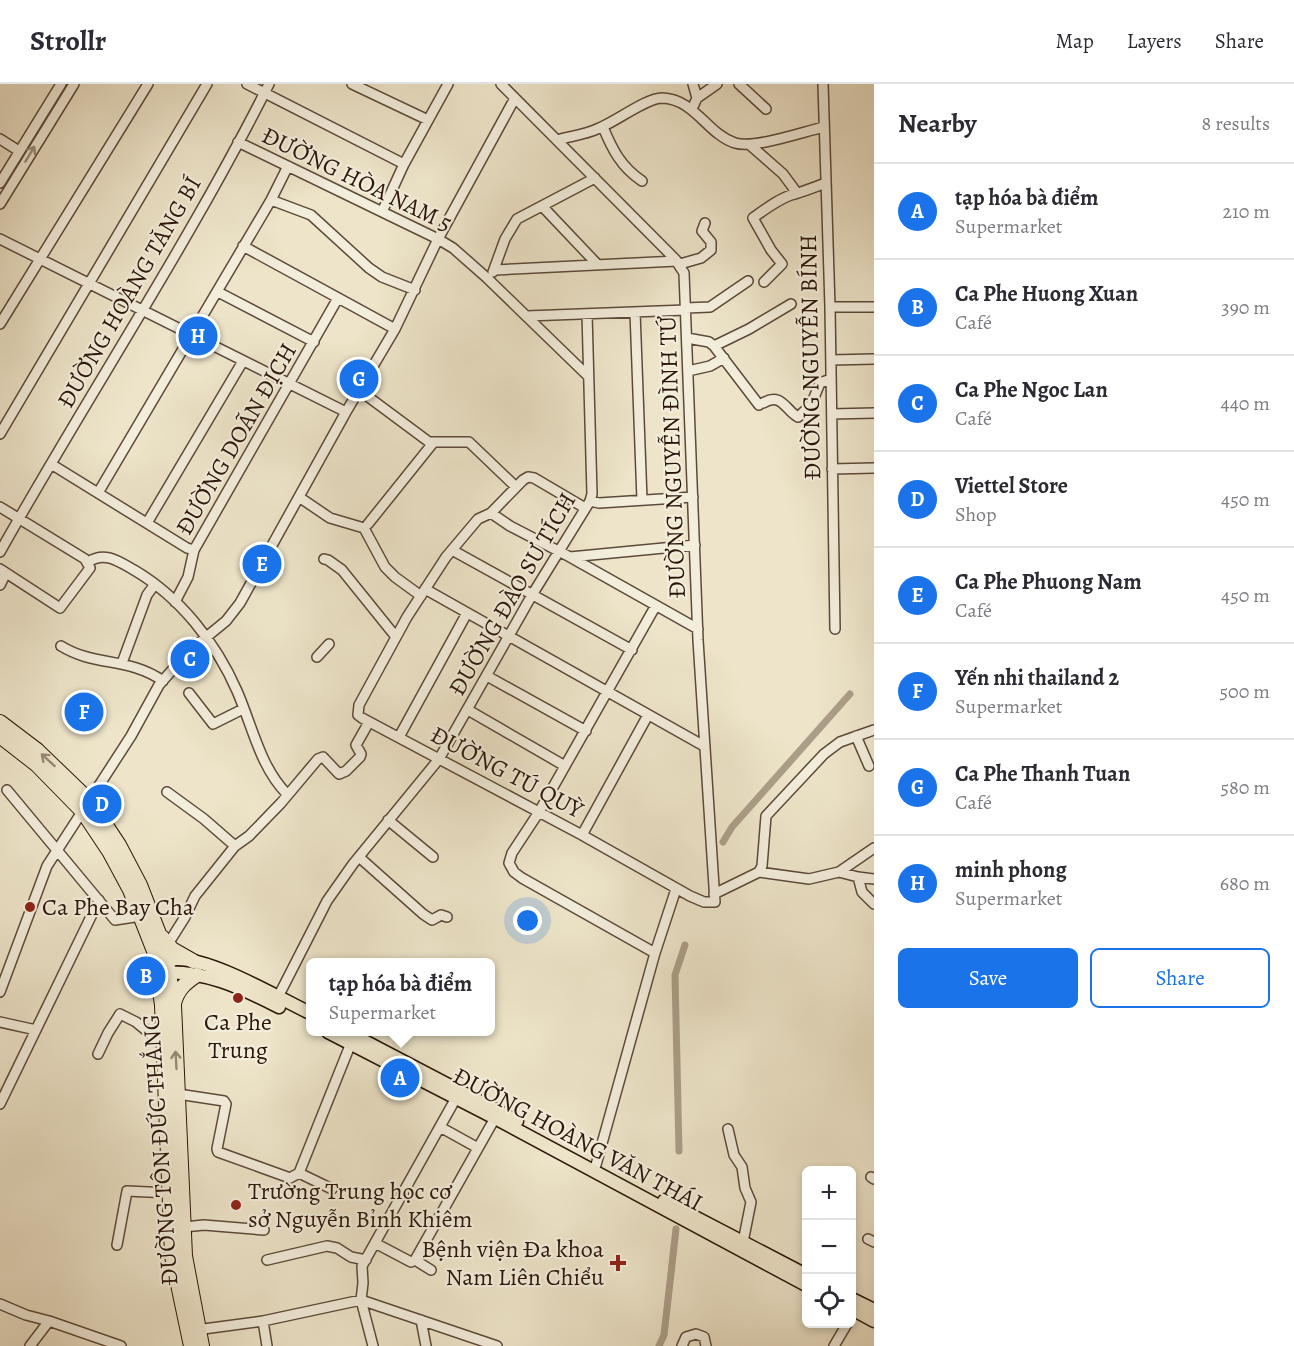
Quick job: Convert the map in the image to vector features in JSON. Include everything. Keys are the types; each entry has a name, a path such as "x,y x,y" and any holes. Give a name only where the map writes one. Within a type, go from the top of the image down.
{"highway":[{"name":"ĐƯỜNG TÔN ĐỨC THẮNG","path":"0,722 6,736 37,750 119,845 140,885 158,931 162,968 172,1256 193,1331 202,1346"},
{"name":"ĐƯỜNG TÔN ĐỨC THẮNG","path":"87,806 130,890 162,968 174,1005 185,1256 193,1331 191,1346"},
{"path":"158,931 168,944 195,968 177,994 174,1005"}],"main road":[{"path":"162,968 176,959 306,1020"},
{"path":"195,968 235,976 306,1011"},
{"name":"ĐƯỜNG HOÀNG VĂN THÁI","path":"349,1037 499,1110 802,1282"},
{"name":"ĐƯỜNG HOÀNG VĂN THÁI","path":"349,1037 456,1098 805,1274"},
{"path":"856,1308 874,1310"},
{"path":"856,1310 874,1321"}],"street":[{"path":"0,183 61,84"},
{"path":"0,204 74,84"},
{"path":"0,434 207,84"},
{"path":"247,84 404,164"},
{"name":"ĐƯỜNG HOÀNG TĂNG BÍ","path":"0,552 142,311 269,84"},
{"path":"352,84 428,120"},
{"path":"382,212 404,164 448,84"},
{"path":"501,84 678,262"},
{"path":"693,84 697,98"},
{"path":"692,109 697,98 717,84"},
{"path":"739,84 766,109"},
{"name":"ĐƯỜNG NGUYỄN BÍNH","path":"823,84 830,307 835,629"},
{"path":"0,324 144,85"},
{"path":"0,992 47,866 87,806 163,681 188,651 229,618 240,603 395,329 438,239 515,98"},
{"path":"557,140 603,127 654,99 665,99 692,109 725,138 736,143 750,145 824,127"},
{"path":"603,127 622,165 642,181"},
{"path":"0,139 19,151"},
{"name":"ĐƯỜNG HÒA NAM 5","path":"238,142 453,248 588,376"},
{"path":"750,145 783,174 797,193"},
{"path":"98,493 218,292 288,166"},
{"path":"487,278 495,270 497,257 511,226 517,219 595,178"},
{"path":"764,282 782,264 771,250 753,218 797,193 826,183"},
{"path":"271,200 311,216 369,268 382,277 415,290"},
{"path":"542,206 597,264"},
{"path":"495,270 678,262 701,258 711,250 711,242 702,231 705,223"},
{"path":"0,239 346,412"},
{"path":"243,246 395,329"},
{"name":"ĐƯỜNG NGUYỄN ĐÌNH TỨ","path":"678,262 686,280 698,630 714,898"},
{"path":"527,316 710,307 748,281"},
{"path":"218,292 314,342"},
{"name":"ĐƯỜNG DOÃN ĐỊCH","path":"175,602 188,577 194,550 339,298"},
{"path":"714,345 749,329 791,304"},
{"path":"830,307 874,307"},
{"path":"635,312 642,500"},
{"name":"ĐƯỜNG ĐÀO SƯ TÍCH","path":"278,997 327,901 388,820 439,759 592,494 586,314"},
{"path":"687,338 714,345 761,404 772,399 783,402 798,417 811,405 820,382 831,379"},
{"path":"688,371 710,366 724,358"},
{"path":"831,360 874,359"},
{"path":"147,523 243,360"},
{"path":"359,390 433,443 469,442 516,487"},
{"path":"831,414 874,412"},
{"path":"368,524 433,443"},
{"path":"51,464 187,548 194,550"},
{"path":"832,469 874,468"},
{"path":"168,944 195,896 235,846 249,836 281,803 318,759 322,757 338,774 343,773 361,755 356,745 369,722 358,715 358,705 423,592 452,550 478,519 490,513 526,477 532,477 587,504 693,497"},
{"path":"299,497 330,518 364,528 385,567 395,577 467,613 704,746"},
{"path":"0,507 87,560 90,571 60,608 3,571 0,585"},
{"path":"490,513 698,630"},
{"path":"570,557 695,545"},
{"path":"452,550 632,650"},
{"path":"87,560 102,556 115,559 155,584 189,614 217,650 237,692 265,763 277,784 287,794"},
{"path":"324,559 342,570 396,638"},
{"path":"122,663 147,595 155,584"},
{"path":"655,953 514,872 509,863 512,853 539,812 656,607"},
{"path":"399,736 467,613"},
{"path":"317,657 329,644"},
{"path":"62,646 81,657 122,663 143,669 163,681"},
{"path":"487,676 585,731"},
{"path":"189,693 213,724 243,709"},
{"path":"468,710 565,766"},
{"path":"582,835 648,715"},
{"name":"ĐƯỜNG TÚ QUỲ","path":"369,722 582,835 676,889 704,902 714,898"},
{"path":"714,898 759,872 762,866 766,816 824,754 840,741 874,730"},
{"path":"856,736 869,766"},
{"path":"7,790 115,920 141,916"},
{"path":"167,792 204,819 235,846"},
{"path":"388,820 433,857"},
{"path":"759,872 809,879 839,872 874,848"},
{"path":"359,857 430,919 441,915 447,917"},
{"path":"839,872 874,879"},
{"path":"858,877 862,892 874,904"},
{"path":"596,1165 655,953 676,889"},
{"path":"0,1104 99,900"},
{"path":"98,1054 120,1014 136,1022 164,1045"},
{"path":"0,1022 36,1030"},
{"path":"178,1094 224,1101 226,1104 218,1152 290,1178 299,1173 349,1037"},
{"path":"373,1346 361,1300 362,1266 456,1098"},
{"path":"414,1260 495,1118"},
{"path":"440,1126 478,1148"},
{"path":"728,1129 734,1155 742,1167 745,1188 751,1202 743,1242"},
{"path":"299,1173 332,1189"},
{"path":"117,1245 127,1191 170,1193"},
{"path":"184,1227 204,1225 264,1230"},
{"path":"375,1243 431,1270"},
{"path":"267,1260 327,1246 337,1248 351,1257 366,1260"},
{"path":"193,1331 262,1321 361,1300 497,1346"},
{"path":"0,1304 26,1315 121,1346"},
{"path":"421,1320 426,1346"},
{"path":"30,1346 50,1321"},
{"path":"262,1321 267,1346"},
{"path":"834,1346 844,1328"},
{"path":"682,1346 686,1337 696,1334 704,1337 706,1346"}],"waterway":[{"path":"723,842 732,827 850,694"},
{"path":"679,1151 675,975 685,945"},
{"path":"659,1346 664,1335 676,1229"}],"place":[{"name":"minh phong","path":"198,336"},
{"name":"Ca Phe Thanh Tuan","path":"359,379"},
{"name":"Ca Phe Phuong Nam","path":"262,564"},
{"name":"Ca Phe Ngoc Lan","path":"190,659"},
{"name":"Yến nhi thailand 2","path":"84,712"},
{"name":"Viettel Store","path":"102,804"},
{"name":"Ca Phe Bay Cha","path":"30,907"},
{"name":"Ca Phe Huong Xuan","path":"146,976"},
{"name":"Ca Phe Trung","path":"238,998"},
{"name":"tạp hóa bà điểm","path":"400,1078"},
{"name":"Trường Trung học cơ sở Nguyễn Bỉnh Khiêm","path":"236,1205"},
{"name":"Bệnh viện Đa khoa Nam Liên Chiểu","path":"618,1263"}]}
